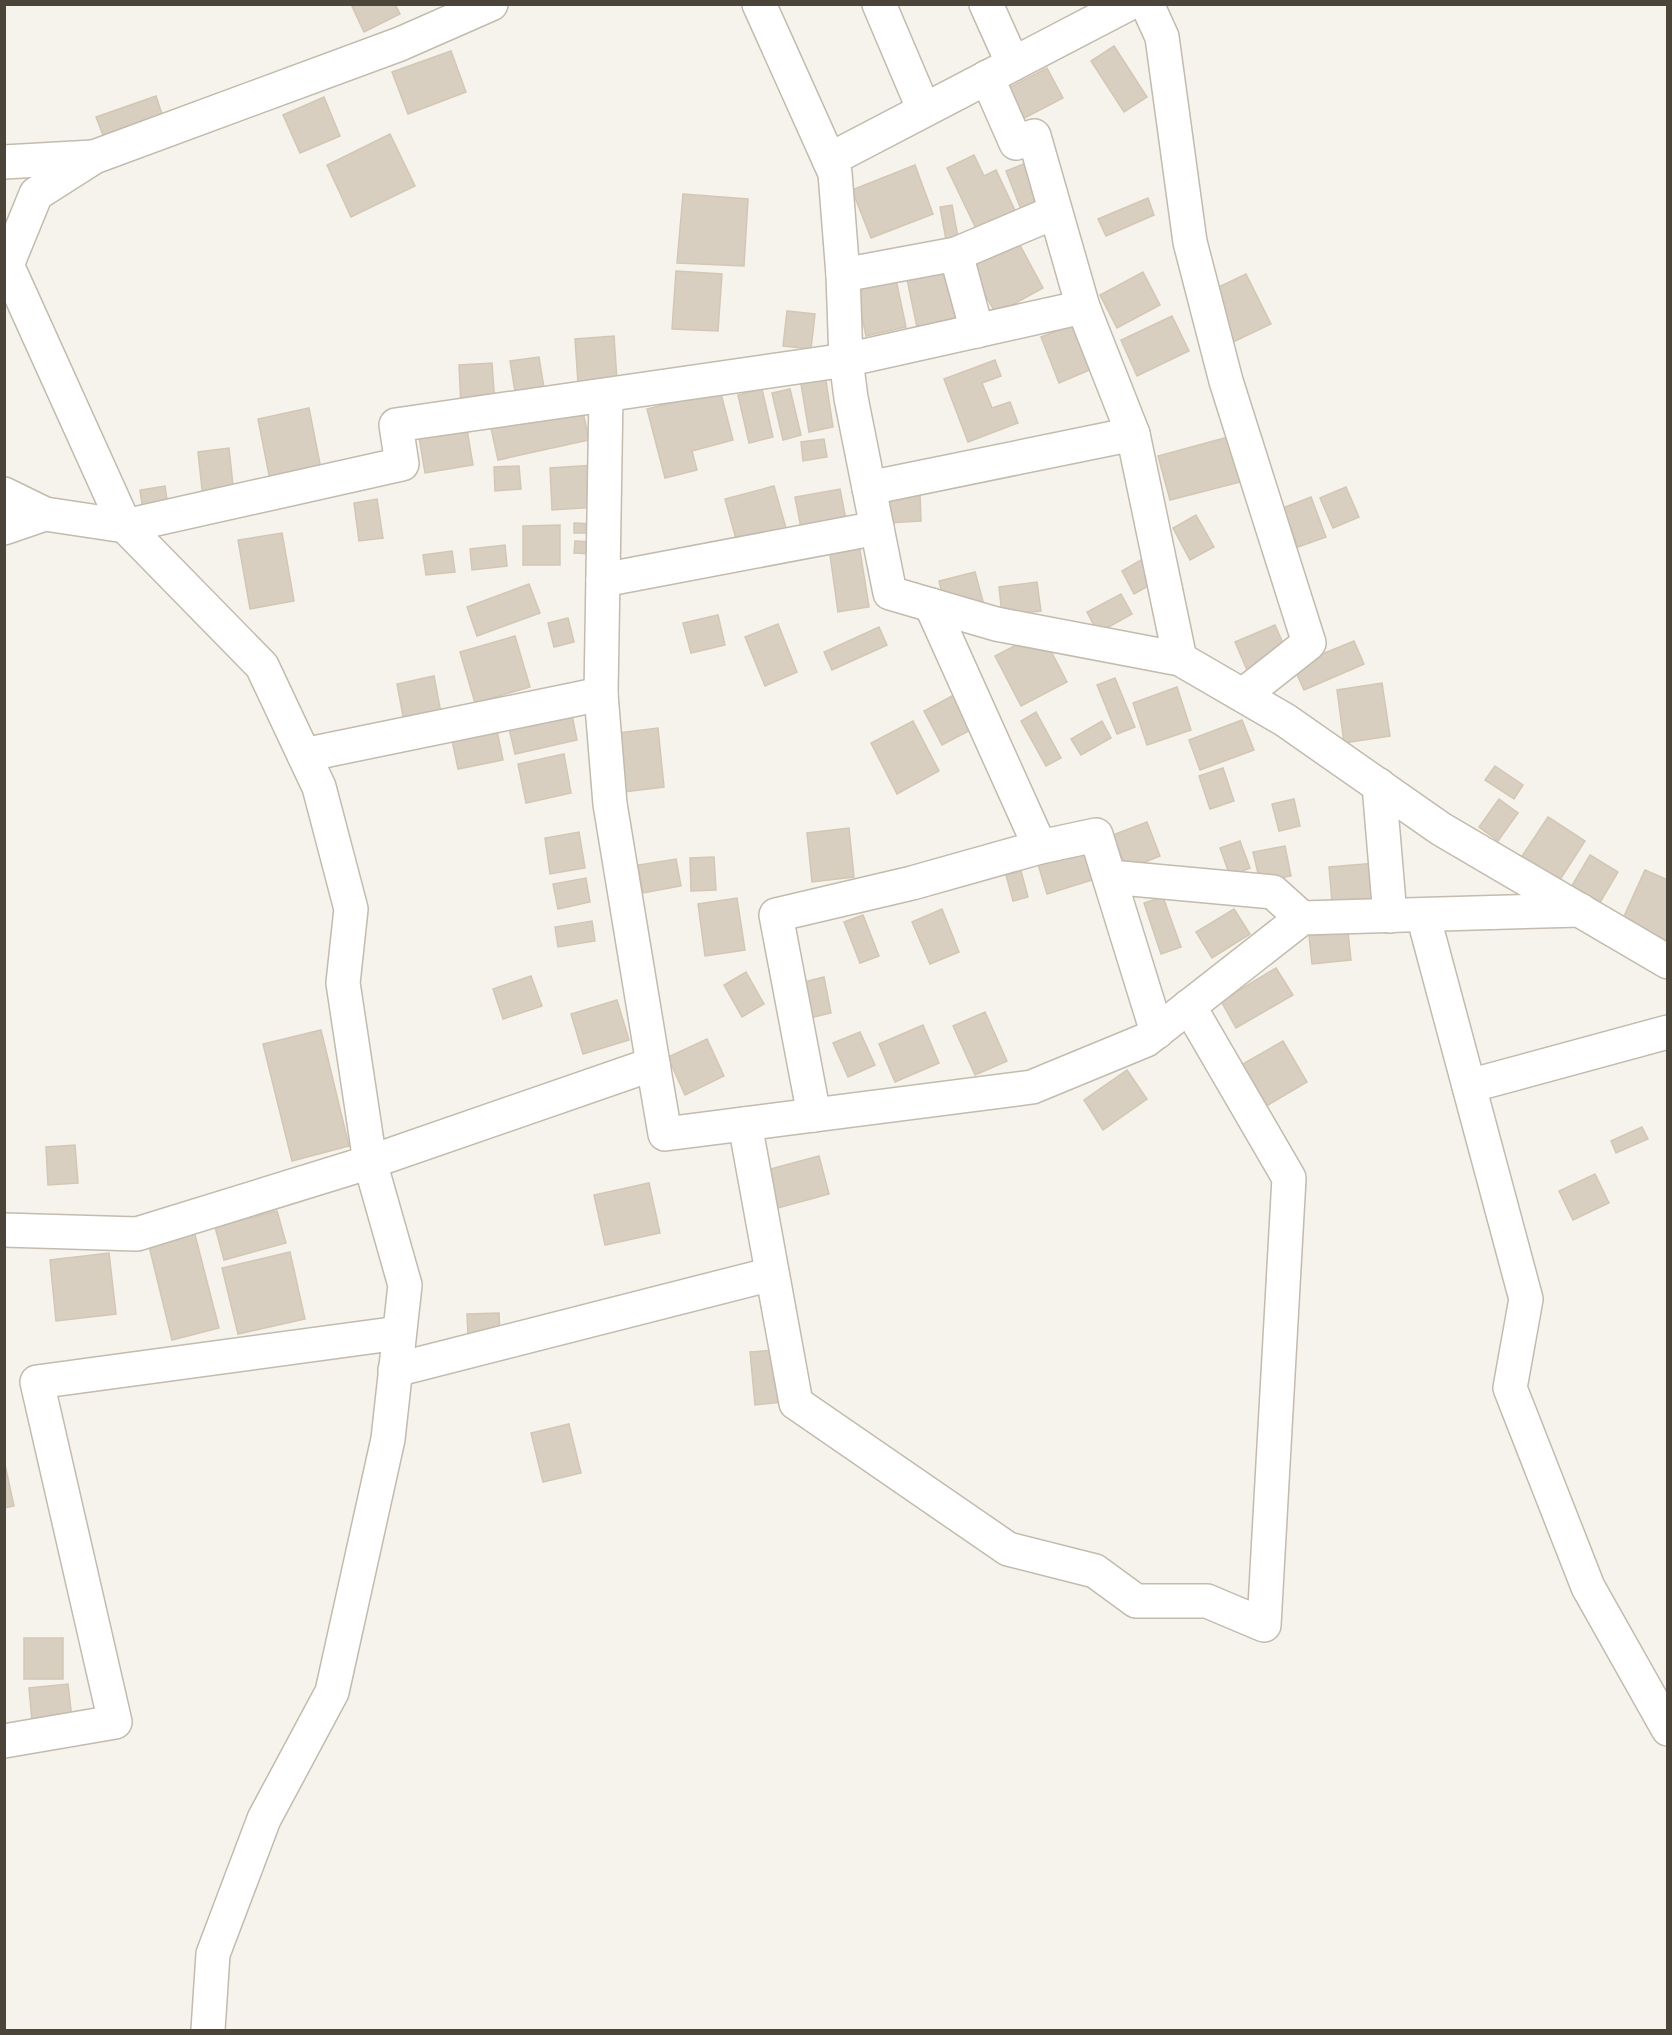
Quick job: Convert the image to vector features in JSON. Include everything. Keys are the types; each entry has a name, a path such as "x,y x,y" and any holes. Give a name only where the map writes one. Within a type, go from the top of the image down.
{"street":[{"path":"208,2031 213,1954 264,1819 332,1692 388,1439 405,1285 370,1162 343,983 351,909 319,787 262,666 125,526 7,265 36,194 94,157 400,44 490,4"},
{"path":"759,4 835,173 843,275 846,360 851,398 890,593 996,624 1180,659 1285,720 1441,828 1668,962"},
{"path":"879,4 924,110"},
{"path":"986,4 1016,143 1034,136 1083,308 1133,434 1180,659"},
{"path":"829,160 1128,4"},
{"path":"1147,4 1161,37 1190,242 1226,381 1309,643 1243,695"},
{"path":"4,162 94,157"},
{"path":"843,275 956,254 1055,212"},
{"path":"956,254 977,331"},
{"path":"4,494 45,514 125,526 402,464 396,425 846,360 1083,308"},
{"path":"606,394 601,694 610,804 665,1134 1032,1087 1146,1040 1302,918 1580,910"},
{"path":"869,488 1133,434"},
{"path":"4,528 45,514"},
{"path":"603,579 877,528"},
{"path":"932,605 1040,847"},
{"path":"304,755 601,694"},
{"path":"1379,785 1390,916"},
{"path":"814,1115 776,915 912,883 1040,847 1096,835 1157,1032"},
{"path":"1110,877 1273,891 1302,918"},
{"path":"1423,915 1526,1299 1510,1388 1588,1587 1668,1729"},
{"path":"745,1124 796,1403 1008,1549 1095,1571 1136,1601 1208,1601 1264,1625 1289,1178 1189,1006"},
{"path":"1469,1086 1668,1032"},
{"path":"4,1230 137,1234 370,1162 652,1064"},
{"path":"395,1370 772,1274"},
{"path":"4,1741 115,1722 37,1382 399,1333"}],"building":[{"path":"351,4 395,4 400,14 364,32"},
{"path":"1114,46 1147,97 1124,112 1091,61"},
{"path":"451,51 466,92 408,114 392,72"},
{"path":"1047,68 1063,98 1017,122 1001,92"},
{"path":"156,96 162,114 103,135 96,117"},
{"path":"324,97 340,136 300,153 283,115"},
{"path":"390,134 415,186 351,217 327,165"},
{"path":"974,155 984,176 996,170 1019,219 980,237 947,168"},
{"path":"1026,163 1042,204 1022,212 1006,171"},
{"path":"915,165 933,214 871,238 852,190"},
{"path":"683,194 748,199 744,266 677,263"},
{"path":"1148,198 1154,215 1106,236 1098,219"},
{"path":"952,205 960,248 948,251 940,207"},
{"path":"1015,236 1043,288 996,314 967,263"},
{"path":"676,271 722,274 718,331 672,329"},
{"path":"948,271 957,319 917,327 907,279"},
{"path":"1143,272 1160,305 1117,328 1100,295"},
{"path":"1246,274 1271,324 1229,344 1204,294"},
{"path":"895,275 906,327 866,336 855,283"},
{"path":"787,311 815,314 811,349 783,346"},
{"path":"1172,316 1189,351 1137,376 1121,340"},
{"path":"1077,323 1094,368 1059,383 1041,337"},
{"path":"614,336 617,380 578,383 575,339"},
{"path":"539,357 545,394 516,398 510,361"},
{"path":"995,360 1001,376 982,383 992,408 1010,402 1018,423 968,442 944,379"},
{"path":"492,363 495,405 461,407 459,365"},
{"path":"825,374 833,427 809,432 800,378"},
{"path":"762,389 773,437 749,443 738,395"},
{"path":"790,389 801,435 783,440 772,393"},
{"path":"720,390 733,440 692,451 697,470 665,478 647,409"},
{"path":"582,407 589,440 498,460 491,428"},
{"path":"309,408 322,474 271,485 258,419"},
{"path":"467,429 473,465 425,473 419,437"},
{"path":"1232,436 1244,481 1170,500 1158,456"},
{"path":"824,439 827,457 803,461 801,442"},
{"path":"229,448 235,504 204,508 198,452"},
{"path":"595,465 597,507 552,510 550,468"},
{"path":"519,466 521,489 495,491 494,467"},
{"path":"165,486 169,514 144,518 140,490"},
{"path":"774,486 788,535 739,550 725,499"},
{"path":"1346,487 1359,517 1333,528 1320,498"},
{"path":"840,489 847,525 802,533 795,497"},
{"path":"920,494 921,521 886,523 885,496"},
{"path":"1311,497 1326,537 1298,547 1283,508"},
{"path":"377,499 383,538 359,541 354,503"},
{"path":"1196,515 1214,547 1190,560 1173,528"},
{"path":"574,523 595,524 595,533 574,533"},
{"path":"560,525 560,565 523,565 523,526"},
{"path":"282,533 294,601 250,609 238,540"},
{"path":"575,541 593,542 593,554 574,553"},
{"path":"859,544 869,607 838,612 829,548"},
{"path":"505,545 507,566 472,570 470,549"},
{"path":"452,551 455,572 426,575 423,555"},
{"path":"1146,557 1159,580 1134,594 1122,571"},
{"path":"975,572 984,605 947,615 939,581"},
{"path":"1037,582 1041,611 1002,615 999,587"},
{"path":"529,584 540,613 477,636 467,607"},
{"path":"1121,594 1132,614 1098,633 1087,612"},
{"path":"718,615 725,645 691,653 683,623"},
{"path":"568,618 574,642 554,647 548,623"},
{"path":"778,624 797,672 765,686 745,637"},
{"path":"1275,625 1287,652 1247,670 1235,642"},
{"path":"879,627 887,645 832,670 824,652"},
{"path":"1041,632 1067,682 1021,706 995,656"},
{"path":"515,636 530,687 475,703 460,652"},
{"path":"1354,641 1364,664 1304,690 1293,666"},
{"path":"434,676 441,713 404,721 397,684"},
{"path":"1115,678 1135,727 1117,734 1097,685"},
{"path":"1382,683 1390,736 1344,743 1337,690"},
{"path":"1177,687 1191,730 1147,745 1133,703"},
{"path":"963,690 982,724 942,745 924,711"},
{"path":"571,710 577,740 515,754 508,724"},
{"path":"1036,712 1061,758 1046,766 1021,721"},
{"path":"1242,720 1254,750 1200,770 1189,740"},
{"path":"495,721 503,760 458,769 450,730"},
{"path":"913,721 939,771 897,794 871,743"},
{"path":"1102,721 1111,738 1081,755 1071,739"},
{"path":"658,728 664,787 616,793 610,734"},
{"path":"564,754 571,793 526,803 518,764"},
{"path":"1495,766 1523,785 1514,799 1485,780"},
{"path":"1223,768 1234,801 1210,809 1199,776"},
{"path":"1294,799 1300,826 1279,831 1272,804"},
{"path":"1499,799 1518,813 1498,841 1479,827"},
{"path":"1548,817 1585,841 1556,886 1518,862"},
{"path":"1147,822 1160,856 1127,869 1113,835"},
{"path":"849,828 854,877 812,882 807,833"},
{"path":"579,832 585,868 550,874 545,838"},
{"path":"1240,841 1250,868 1230,876 1220,848"},
{"path":"1285,846 1291,876 1260,882 1253,852"},
{"path":"1083,848 1092,880 1047,894 1037,861"},
{"path":"1590,855 1618,872 1595,911 1567,894"},
{"path":"714,857 716,890 691,891 690,858"},
{"path":"676,859 681,886 643,893 638,865"},
{"path":"1376,863 1379,898 1332,902 1329,867"},
{"path":"1645,870 1668,880 1668,945 1621,923"},
{"path":"1021,871 1028,897 1013,901 1006,875"},
{"path":"586,878 590,902 558,909 553,884"},
{"path":"1163,897 1181,947 1161,954 1144,903"},
{"path":"737,898 745,950 705,956 698,904"},
{"path":"942,909 959,952 930,964 912,922"},
{"path":"1234,909 1250,934 1212,958 1196,932"},
{"path":"863,915 879,956 860,963 844,922"},
{"path":"592,921 595,941 558,947 555,927"},
{"path":"1348,932 1351,960 1312,964 1309,936"},
{"path":"1276,968 1293,995 1236,1028 1221,1001"},
{"path":"746,972 764,1004 742,1017 724,985"},
{"path":"531,976 542,1006 503,1019 493,989"},
{"path":"824,977 831,1013 810,1018 804,982"},
{"path":"617,1000 629,1040 583,1054 571,1014"},
{"path":"985,1012 1007,1061 975,1075 953,1026"},
{"path":"923,1025 939,1063 895,1082 879,1044"},
{"path":"321,1030 349,1146 292,1161 263,1044"},
{"path":"860,1032 875,1065 848,1077 833,1043"},
{"path":"707,1039 724,1076 685,1095 668,1057"},
{"path":"1283,1041 1307,1082 1258,1111 1234,1069"},
{"path":"1127,1070 1147,1099 1103,1130 1084,1100"},
{"path":"1642,1127 1648,1139 1616,1153 1611,1141"},
{"path":"75,1145 78,1183 48,1185 46,1147"},
{"path":"819,1156 829,1194 774,1209 763,1171"},
{"path":"1595,1174 1609,1203 1573,1220 1559,1191"},
{"path":"649,1183 660,1233 605,1245 594,1195"},
{"path":"277,1211 286,1243 224,1260 215,1227"},
{"path":"194,1231 219,1328 172,1340 148,1242"},
{"path":"290,1252 305,1319 238,1334 222,1268"},
{"path":"109,1253 116,1314 56,1321 50,1260"},
{"path":"499,1313 500,1334 468,1335 467,1314"},
{"path":"776,1350 782,1402 755,1405 750,1352"},
{"path":"569,1424 581,1473 543,1482 531,1433"},
{"path":"4,1460 14,1506 4,1508"},
{"path":"24,1638 63,1638 63,1679 24,1679"},
{"path":"68,1684 73,1727 33,1732 29,1688"}]}
